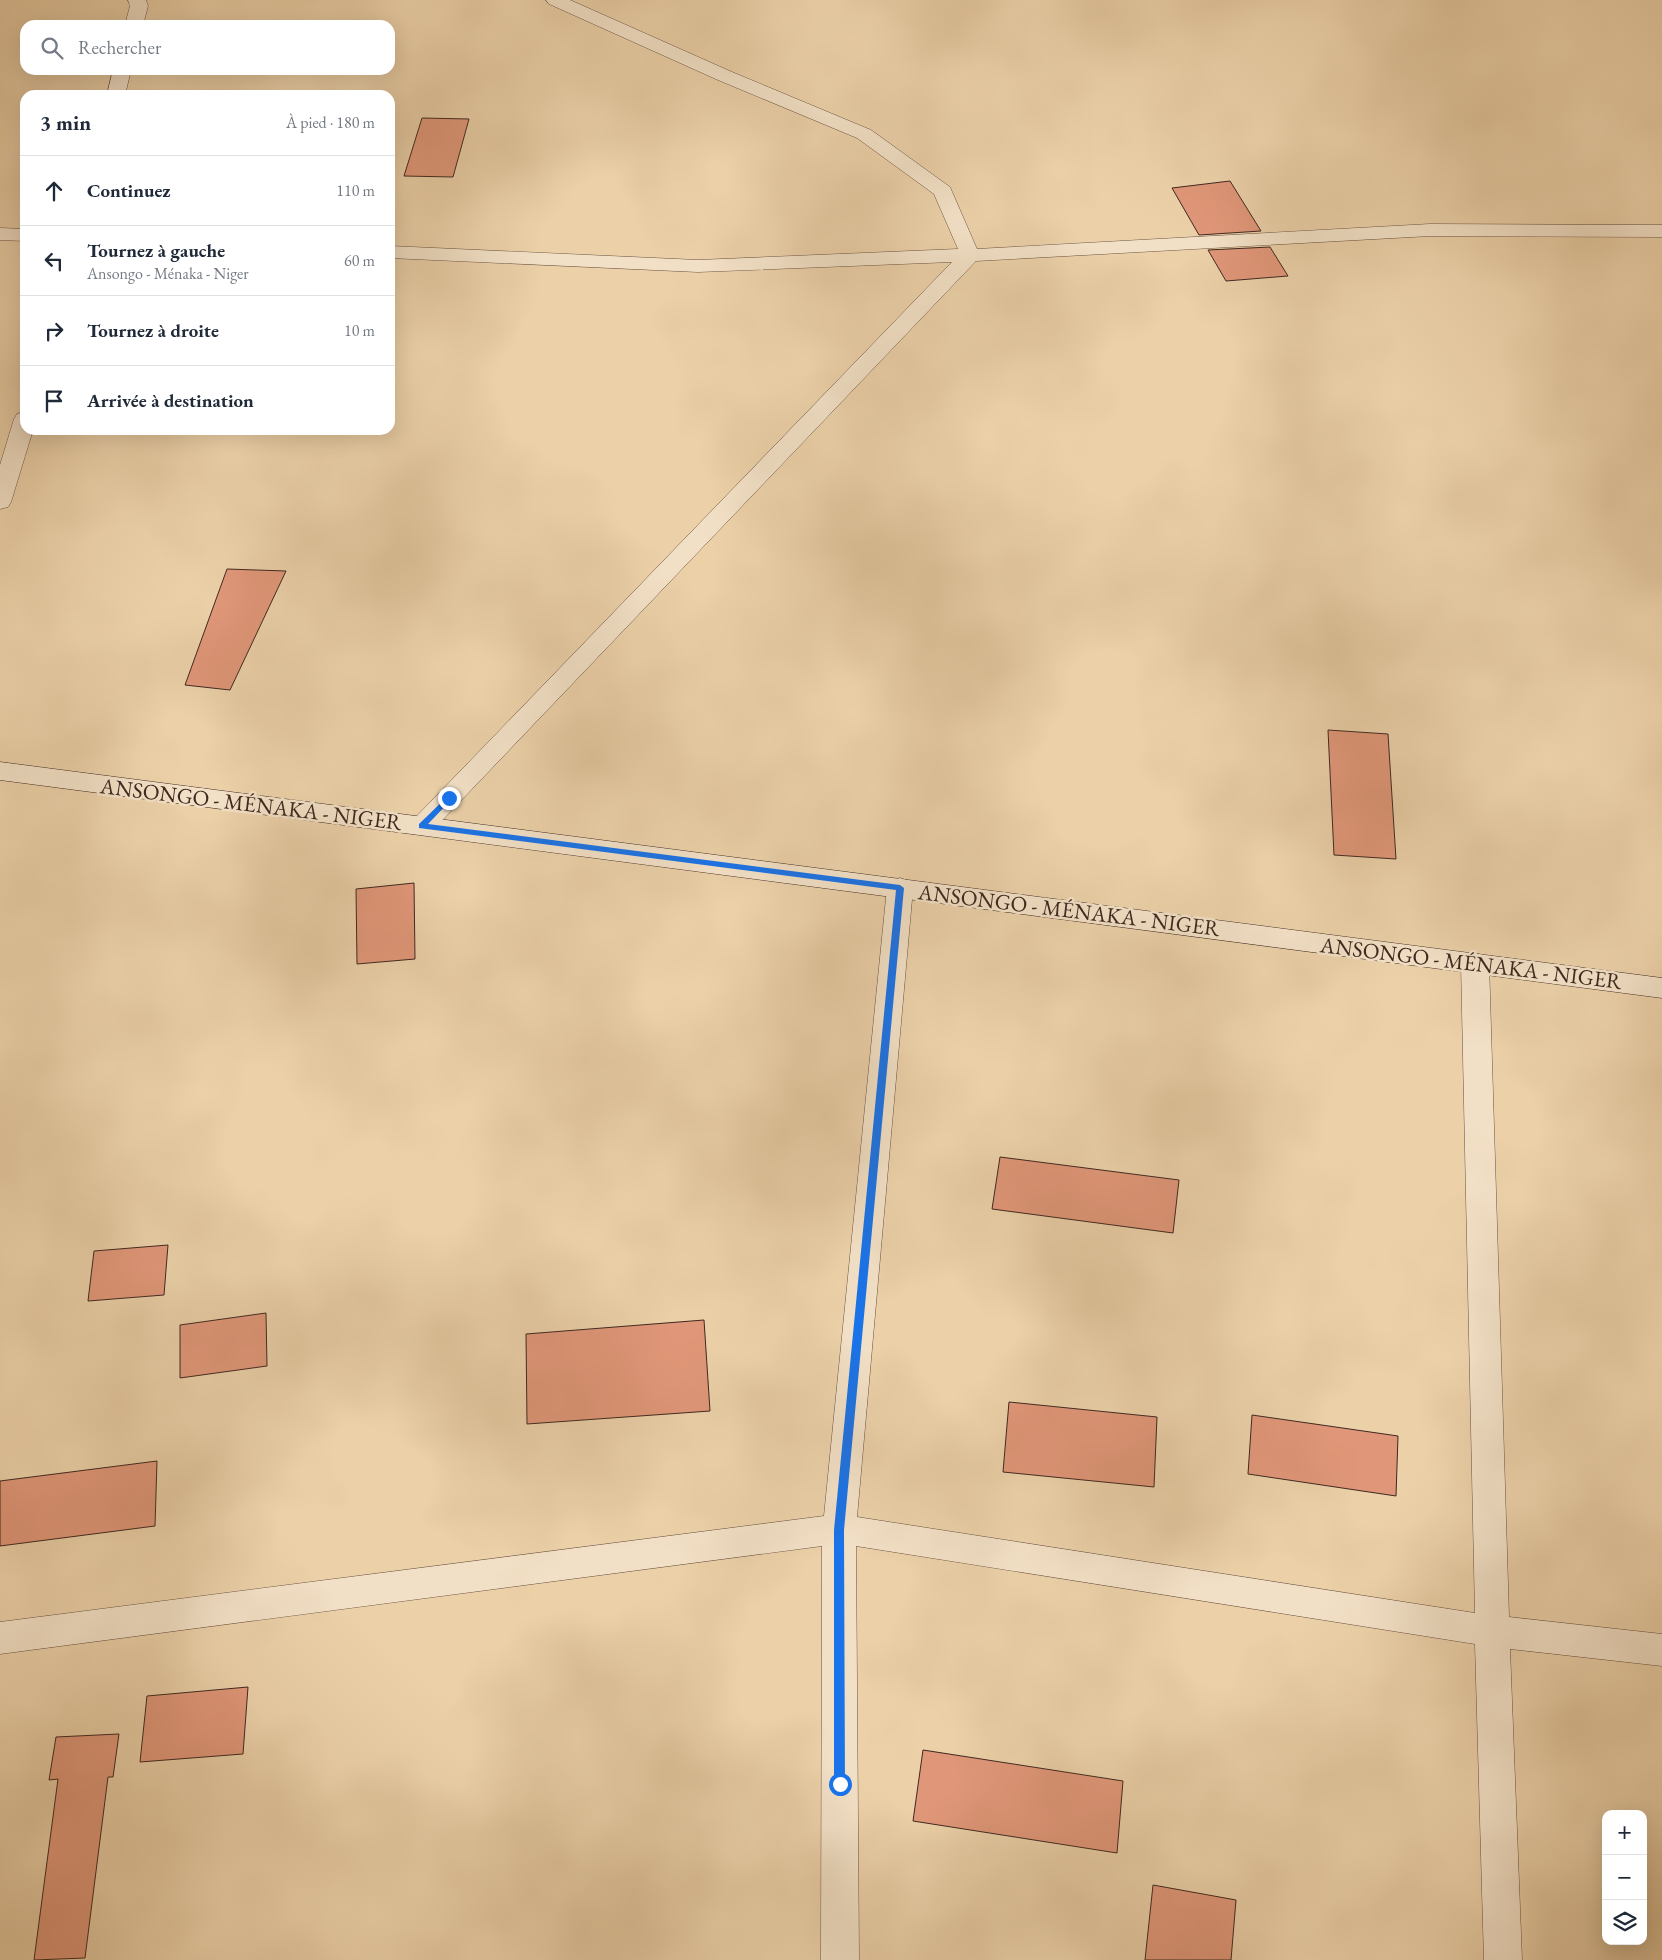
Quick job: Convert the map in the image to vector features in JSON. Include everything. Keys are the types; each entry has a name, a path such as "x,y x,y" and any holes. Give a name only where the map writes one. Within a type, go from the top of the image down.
{"street":[{"path":"135,20 139,6 137,0"},
{"path":"555,0 725,76 864,134 943,191 970,255"},
{"path":"117,90 121,75"},
{"path":"395,252 698,266 970,255 1430,230 1662,231"},
{"path":"0,234 20,235"},
{"path":"422,826 970,255"},
{"path":"0,502 20,435"},
{"name":"ANSONGO - MÉNAKA - NIGER","path":"0,771 1662,988"},
{"path":"840,1960 839,1530 900,888"},
{"path":"1474,963 1503,1960"},
{"path":"0,1638 839,1530 1492,1631 1662,1650"}],"building":[{"path":"422,118 469,119 453,177 404,176"},
{"path":"1230,181 1261,231 1199,235 1172,188"},
{"path":"1270,247 1288,276 1226,281 1208,250"},
{"path":"227,569 286,571 230,690 185,685"},
{"path":"1328,730 1388,734 1396,859 1334,855"},
{"path":"414,883 415,959 357,964 356,889"},
{"path":"1000,1157 1179,1180 1173,1233 992,1209"},
{"path":"168,1245 164,1295 88,1301 94,1251"},
{"path":"266,1313 267,1366 180,1378 180,1325"},
{"path":"704,1320 710,1411 527,1424 526,1334"},
{"path":"1009,1402 1157,1417 1154,1487 1003,1472"},
{"path":"1252,1415 1398,1436 1396,1496 1248,1474"},
{"path":"157,1461 155,1526 0,1546 0,1481"},
{"path":"248,1687 243,1754 140,1762 147,1696"},
{"path":"119,1734 113,1777 108,1777 85,1958 34,1960 58,1779 49,1780 56,1737"},
{"path":"923,1750 1123,1781 1117,1853 913,1821"},
{"path":"1153,1885 1236,1900 1231,1960 1145,1960"}],"route":[{"path":"449,798 422,826 900,888 839,1530 840,1784"}]}
